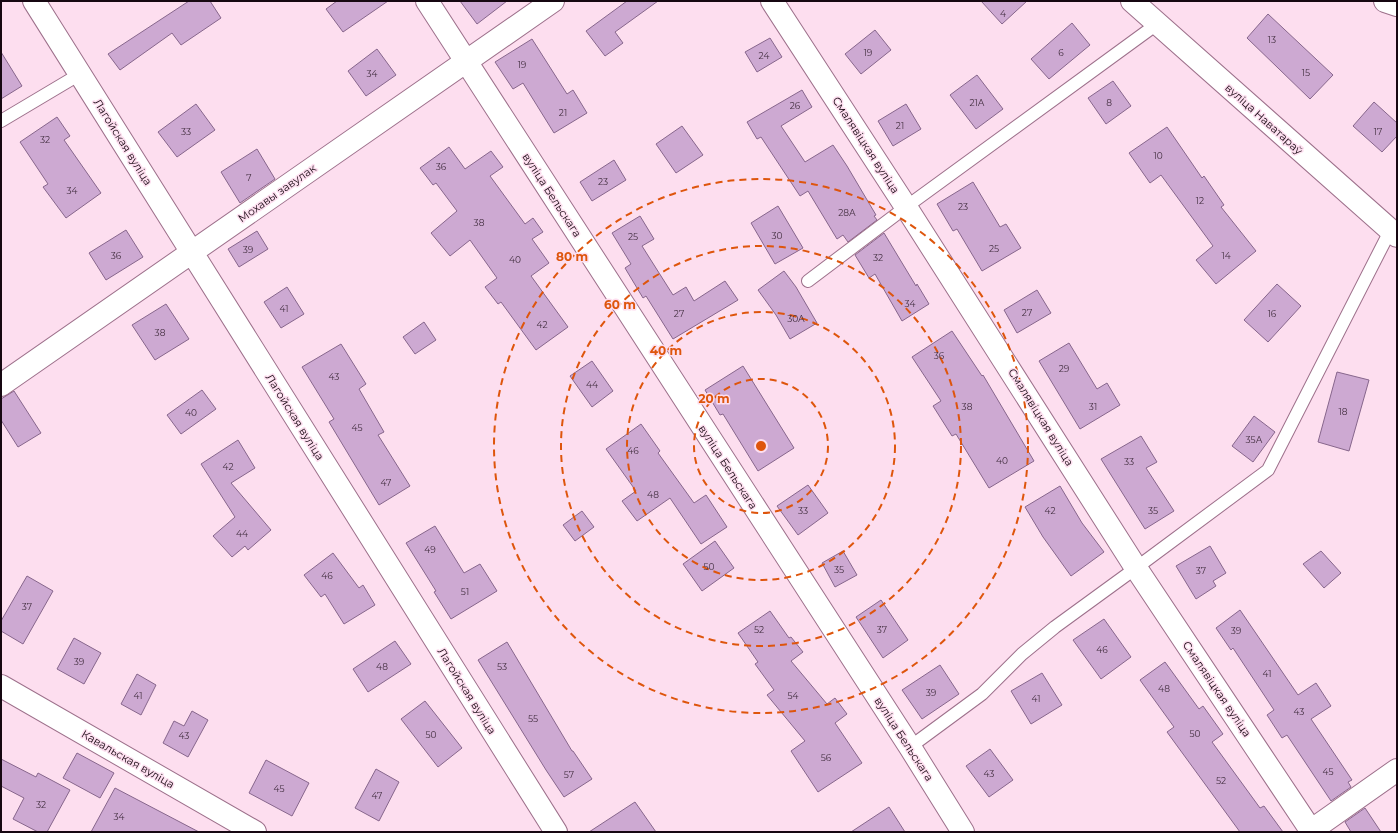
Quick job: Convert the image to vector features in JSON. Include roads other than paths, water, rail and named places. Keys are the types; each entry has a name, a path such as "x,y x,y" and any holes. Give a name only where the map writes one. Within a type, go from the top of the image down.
{"street":[{"name":"Лагойская вуліца","path":"34,1 556,832"},
{"name":"вуліца Бельскага","path":"427,1 910,747 963,832"},
{"name":"Мохавы завулак","path":"1,385 553,1"},
{"name":"Смалявіцкая вуліца","path":"772,1 906,207 1136,568 1310,832"},
{"name":"вуліца Наватараў","path":"1132,1 1393,234"},
{"path":"1384,1 1397,5"},
{"name":"Кавальская вуліца","path":"1,686 255,832"},
{"path":"1310,832 1397,770"}],"lane":[{"path":"808,281 906,207 1157,24"},
{"path":"1,121 80,74"},
{"path":"910,747 982,694 1022,654 1055,627 1268,470 1393,234"}]}
